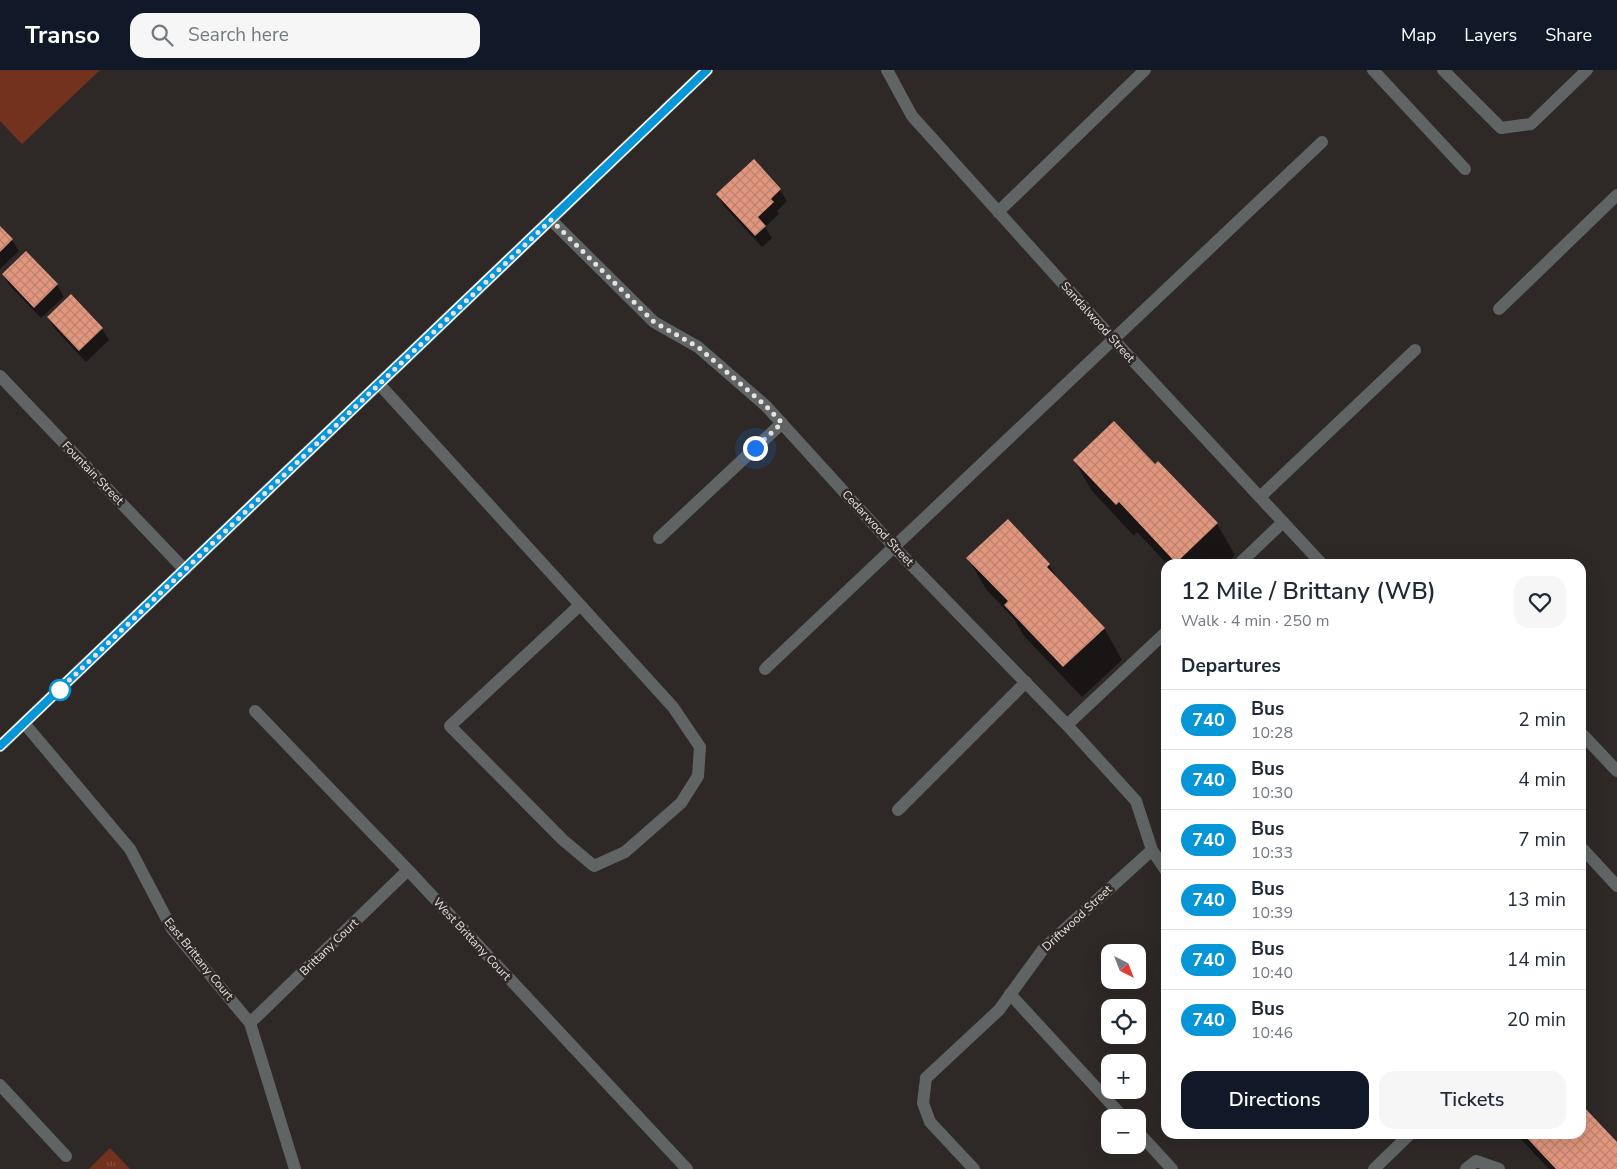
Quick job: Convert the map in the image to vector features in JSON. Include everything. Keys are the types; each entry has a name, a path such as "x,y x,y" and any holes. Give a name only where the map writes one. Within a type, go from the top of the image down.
{"main road":[{"path":"0,746 380,385 707,70"}],"street":[{"name":"Sandalwood Street","path":"887,70 912,116 1112,338 1317,559"},
{"path":"998,212 1146,70"},
{"path":"1372,70 1465,169"},
{"path":"1443,70 1501,128 1531,124 1587,70"},
{"path":"765,669 1112,338 1322,142"},
{"path":"1499,309 1617,195"},
{"name":"Cedarwood Street","path":"551,220 654,322 698,347 766,406 894,548 1026,682 1136,801 1152,850 1161,864"},
{"path":"1260,497 1415,350"},
{"name":"Fountain Street","path":"0,376 185,570"},
{"path":"380,385 673,707 700,747 698,776 681,803 625,852 594,866 563,840 450,726 580,605"},
{"path":"660,538 782,423"},
{"path":"1244,559 1283,522"},
{"path":"1067,725 1161,637"},
{"path":"898,810 1026,682"},
{"name":"West Brittany Court","path":"255,711 408,870 687,1169"},
{"name":"East Brittany Court","path":"24,723 130,849 172,929 250,1023 295,1169"},
{"path":"1586,738 1617,771"},
{"name":"Driftwood Street","path":"974,1169 930,1122 922,1103 926,1078 999,1010 1044,948 1152,850"},
{"path":"1586,852 1617,886"},
{"name":"Brittany Court","path":"250,1023 408,870"},
{"path":"1010,994 1116,1109"},
{"path":"0,1085 66,1156"},
{"path":"1374,1169 1403,1139"},
{"path":"1146,1141 1172,1169"},
{"path":"1466,1169 1476,1161 1499,1169"}],"green space":[{"path":"0,70 100,70 22,144 0,121"},
{"path":"110,1148 130,1169 89,1169"}],"building":[{"path":"754,159 781,189 771,199 774,202 758,217 766,226 755,236 716,194"},
{"path":"0,226 13,239 0,252"},
{"path":"26,251 58,284 34,308 2,274"},
{"path":"71,294 103,328 79,351 47,317"},
{"path":"1114,421 1155,464 1158,461 1218,523 1180,559 1172,559 1119,502 1116,505 1073,460"},
{"path":"1008,519 1050,564 1047,567 1105,628 1063,667 1004,605 1008,601 966,558"},
{"path":"1586,1109 1617,1142 1617,1169 1556,1169 1528,1139 1586,1139"}],"bus line":[{"name":"740","path":"0,746 380,385 707,70"}],"route":[{"path":"60,690 58,691 551,220 654,322 698,347 766,406 782,423 755,448"}]}
